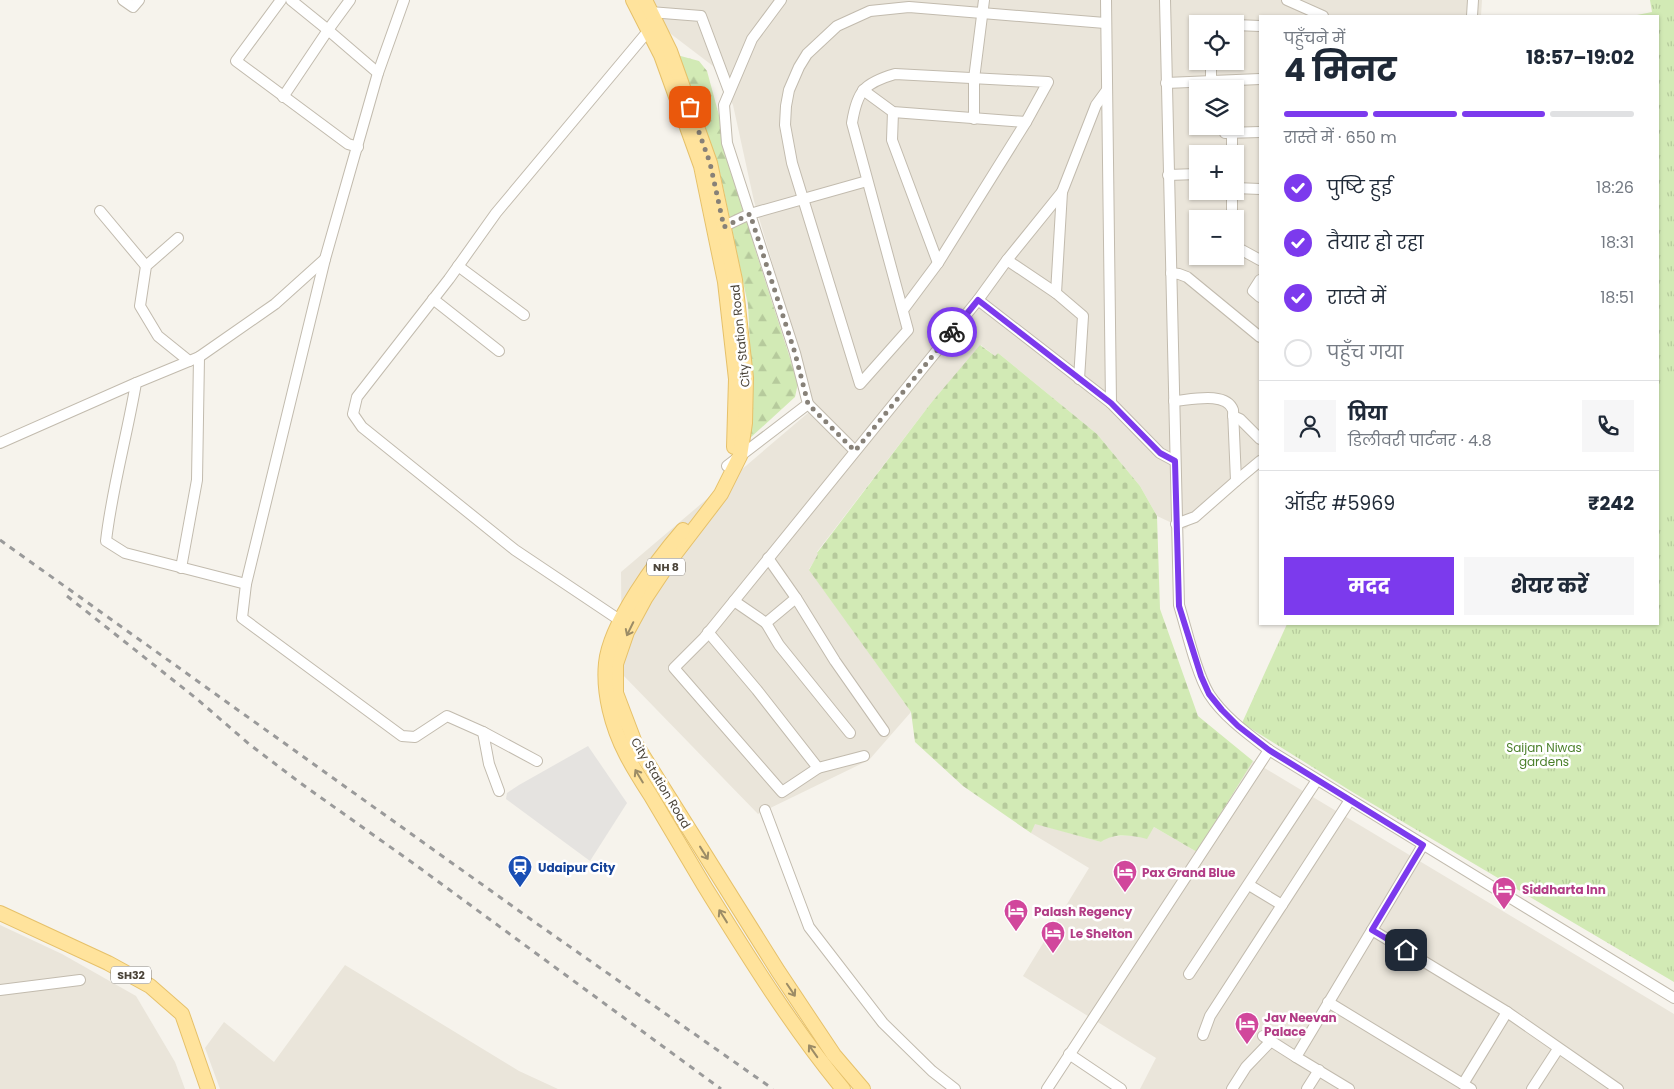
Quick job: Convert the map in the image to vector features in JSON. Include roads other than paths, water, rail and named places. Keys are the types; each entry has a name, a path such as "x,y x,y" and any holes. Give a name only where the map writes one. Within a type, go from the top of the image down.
{"main road":[{"name":"City Station Road","path":"633,0 661,55 701,166 735,280 746,378 746,423 740,456 721,494 672,558 646,597 627,632 616,664 616,693 635,744 778,971 834,1055 863,1089"},
{"name":"City Station Road","path":"648,6 670,51 710,163 736,379 733,455 713,493 664,552 637,592 616,630 606,661 606,695 625,753 685,854 763,980 843,1089"},
{"name":"SH32","path":"0,913 91,954 150,986 182,1014 208,1089"}],"street":[{"path":"123,0 133,7 139,0"},
{"path":"281,0 236,61 348,144 358,147"},
{"path":"291,0 378,73"},
{"path":"283,96 350,0"},
{"path":"781,0 752,39 729,91 724,105 727,143 795,353 808,404 855,451"},
{"path":"974,119 974,78 984,0"},
{"path":"1106,0 1111,403"},
{"path":"1165,0 1179,606 1201,676 1209,694 1238,726 1269,750 1674,998"},
{"path":"1287,0 1321,15"},
{"path":"1472,15 1473,0"},
{"path":"400,2 325,259 246,584 242,618 402,736 415,737 447,716 484,732 537,761"},
{"path":"648,6 701,16 729,91"},
{"path":"903,310 938,263 1026,122 1048,82 895,74 875,80 864,90 854,107 852,123 908,330 860,384 792,163 785,125 789,90 807,54 837,26 870,11 909,7 1106,23"},
{"path":"1244,25 1259,26"},
{"path":"621,621 515,550 362,427 353,414 357,397 458,266 496,213 648,30"},
{"path":"1236,80 1259,79"},
{"path":"1166,83 1189,82"},
{"path":"864,90 893,112 1026,122"},
{"path":"864,756 818,768 782,792 674,668 734,601 978,300 1007,260 1062,192 1096,105 1107,90"},
{"path":"893,112 892,140 938,263"},
{"path":"1230,145 1228,133 1259,132"},
{"path":"1168,174 1189,174"},
{"path":"719,228 750,214 867,181"},
{"path":"1244,188 1259,189"},
{"path":"1056,294 1062,192"},
{"path":"100,211 146,266"},
{"path":"178,238 146,266 140,306 158,336 194,359"},
{"path":"1244,251 1259,259"},
{"path":"0,442 194,359 276,304 325,259"},
{"path":"1007,260 1056,294 1082,316 1079,378"},
{"path":"458,266 524,315"},
{"path":"1171,273 1187,277 1259,336"},
{"path":"1259,282 1253,292 1259,297"},
{"path":"433,299 499,351"},
{"path":"978,300 1111,403 1160,453 1175,461"},
{"path":"181,568 197,480 194,359"},
{"path":"136,383 109,513 106,541 125,553 246,584"},
{"path":"1174,401 1220,399 1232,406 1236,481"},
{"path":"727,466 808,404"},
{"path":"1233,416 1240,419 1259,438"},
{"path":"1176,524 1196,517 1259,462"},
{"path":"768,558 796,598 835,661 884,731"},
{"path":"766,624 796,598"},
{"path":"734,601 766,624 779,645 850,733"},
{"path":"708,632 758,690 818,768"},
{"path":"484,732 489,764 499,791"},
{"path":"1046,1089 1269,750"},
{"path":"1189,974 1317,780"},
{"path":"1203,1035 1210,1016 1350,800"},
{"path":"765,810 809,927 883,1023 932,1071 955,1089"},
{"path":"1296,1056 1423,845"},
{"path":"1249,885 1282,905"},
{"path":"1372,930 1507,1012 1618,1089"},
{"path":"0,990 80,980"},
{"path":"1328,1002 1467,1086 1507,1012"},
{"path":"1232,1089 1267,1039 1349,1089"},
{"path":"1532,1089 1558,1049"},
{"path":"1069,1054 1121,1089"},
{"path":"1308,1089 1319,1070"}],"railway":[{"path":"0,540 536,923 773,1089"},
{"path":"67,596 197,699 249,744 299,782 721,1089"}],"place":[{"name":"Udaipur City","path":"520,888"},
{"name":"Pax Grand Blue","path":"1125,893"},
{"name":"Siddharta Inn","path":"1504,910"},
{"name":"Palash Regency","path":"1016,932"},
{"name":"Le Shelton","path":"1053,954"},
{"name":"Jav Neevan Palace","path":"1247,1045"}],"park label":[{"name":"Saijan Niwas gardens","path":"1544,754"}]}
